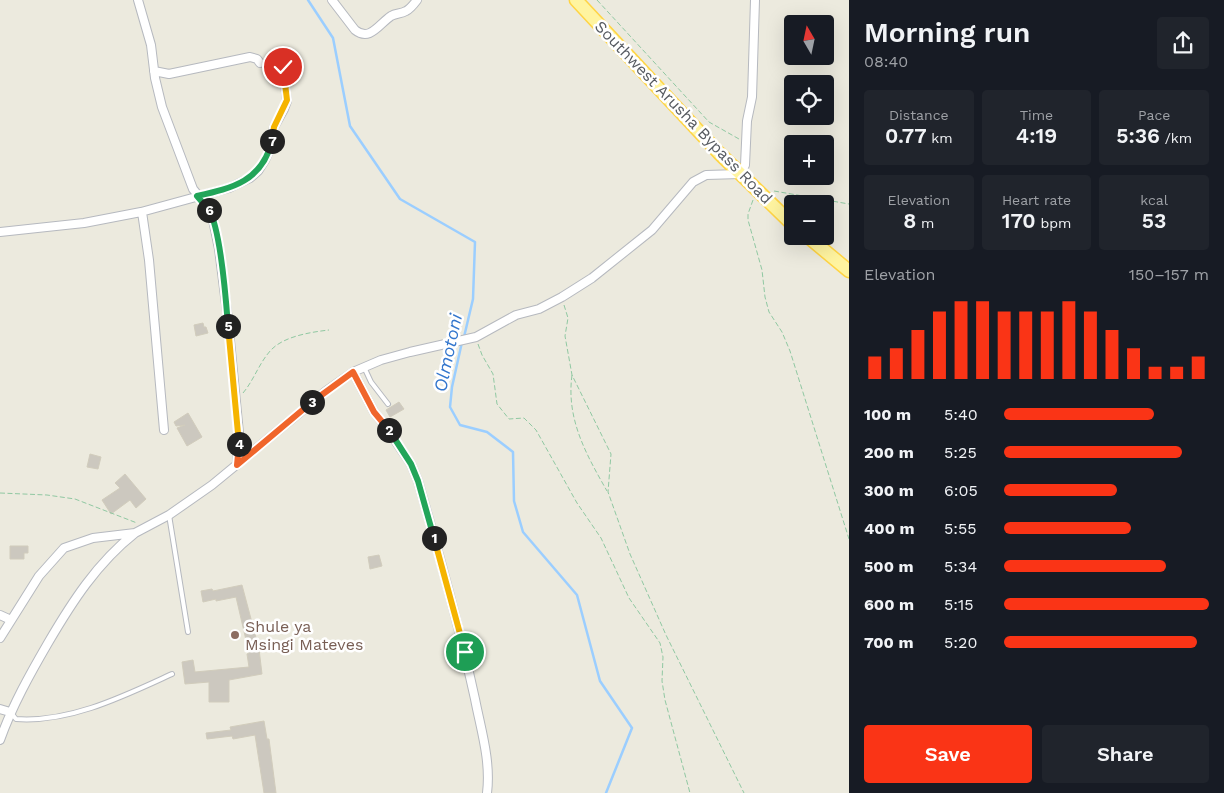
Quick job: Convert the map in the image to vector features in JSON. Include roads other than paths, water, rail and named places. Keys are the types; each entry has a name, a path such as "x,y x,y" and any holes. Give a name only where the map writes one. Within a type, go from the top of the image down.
{"main road":[{"name":"Southwest Arusha Bypass Road","path":"576,0 740,174 784,216"},
{"path":"818,245 849,271"}],"street":[{"path":"138,0 151,45 154,71 162,107 197,196 211,214 219,249 239,433 237,465"},
{"path":"332,0 354,30 358,33 366,34 376,30 391,16 406,11 417,0"},
{"path":"0,740 10,712 39,659 82,588 105,559 135,533 169,515 237,465 326,391 353,372 410,352 476,337 516,315 539,309 592,278 652,230 693,182 706,175 740,174 745,164 747,120 752,97 755,0"},
{"path":"154,71 169,74 250,58 260,63"},
{"path":"0,232 84,223 142,212 239,184 258,171 270,149 274,127 287,100 283,67"},
{"path":"142,212 149,260 164,430"},
{"path":"353,372 374,412 411,464 418,481 465,652 487,758 487,793"},
{"path":"0,638 39,576 64,548 93,538 135,533"},
{"path":"0,615 10,620"},
{"path":"0,709 10,712"}],"lane":[{"path":"364,367 371,382 388,404"},
{"path":"169,515 188,632"},
{"path":"10,712 14,718 23,719 62,716 112,699 172,674"}],"waterway":[{"name":"Olmotoni","path":"308,0 333,38 350,126 400,199 475,242 473,299 464,337"},
{"name":"Olmotoni","path":"462,342 452,387 450,407 460,425 487,432 513,452 514,501 523,532 577,595 600,681 632,728 606,793"}],"place":[{"name":"Shule ya Msingi Mateves","path":"235,635"}]}
